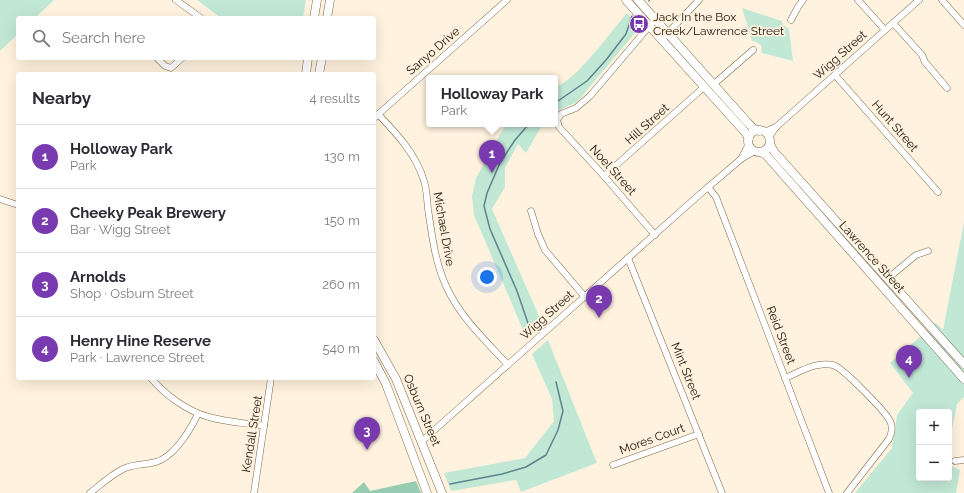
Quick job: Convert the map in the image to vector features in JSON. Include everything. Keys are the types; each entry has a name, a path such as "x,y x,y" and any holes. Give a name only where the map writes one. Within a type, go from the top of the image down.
{"street":[{"path":"176,0 197,16"},
{"path":"314,16 317,0"},
{"path":"327,16 330,0"},
{"name":"Sanyo Drive","path":"376,116 507,0"},
{"name":"Lawrence Street","path":"626,0 652,23 668,33 748,123 766,136 773,150 964,364"},
{"name":"Lawrence Street","path":"638,0 661,40 745,132 749,141"},
{"path":"661,40 699,0"},
{"path":"791,20 798,6 803,0"},
{"path":"858,0 885,30"},
{"name":"Wigg Street","path":"766,136 919,0"},
{"path":"942,0 964,24"},
{"name":"Noel Street","path":"558,118 561,114 576,108 590,96 652,23"},
{"path":"893,23 922,56 925,62 947,88"},
{"path":"714,84 753,50"},
{"path":"160,60 165,66 171,68 180,60"},
{"path":"306,72 308,60"},
{"path":"319,60 319,72"},
{"name":"Hunt Street","path":"835,75 938,192"},
{"name":"Hill Street","path":"604,176 704,87"},
{"name":"Michael Drive","path":"376,116 408,148 418,164 425,182 434,250 439,268 454,302 464,317 508,365"},
{"name":"Noel Street","path":"558,124 559,127 655,234"},
{"path":"753,133 766,136 767,149 758,152 750,147 749,141 753,133"},
{"name":"Wigg Street","path":"741,159 749,141"},
{"name":"Lawrence Street","path":"758,152 766,155 820,218 962,374"},
{"name":"Wigg Street","path":"422,441 708,187 741,159 758,152"},
{"name":"Reid Street","path":"708,187 716,197 829,493"},
{"path":"0,199 16,204"},
{"path":"531,211 545,250 585,297"},
{"path":"820,218 827,212"},
{"path":"881,286 916,255 928,251"},
{"name":"Mint Street","path":"628,258 722,493"},
{"name":"Osburn Street","path":"376,344 396,379 442,493"},
{"path":"785,378 821,364 835,366 846,373 890,420 892,432 889,439 847,493"},
{"name":"Osburn Street","path":"376,365 386,384 428,493"},
{"path":"153,380 172,398 198,414 210,418 264,426"},
{"name":"Kendall Street","path":"254,493 271,380"},
{"path":"90,493 124,468 133,465 155,462 167,456 190,430 198,414"},
{"name":"Mores Court","path":"613,465 699,434"},
{"path":"410,449 422,441"},
{"path":"955,461 964,460"}],"green space":[{"path":"0,0 54,0 37,16 16,16 16,36 0,51"},
{"path":"197,0 306,0 303,16 218,16"},
{"path":"742,8 782,21 783,25 789,29 793,61 762,53 761,45 752,41"},
{"path":"627,13 640,27 577,102 558,111 558,86 572,76"},
{"path":"504,127 541,127 526,153 518,144 505,168 505,187 492,209 542,323 526,337 474,215 472,196 476,178"},
{"path":"964,222 964,397 957,404 952,429 952,409 916,409 916,481 952,481 952,466 960,470 956,493 855,493 892,448 897,415 913,393 890,363 936,323 943,330"},
{"path":"548,340 597,463 521,492 516,480 451,491 444,473 525,458 554,421 552,399 532,354"},
{"path":"416,481 421,493 352,493 364,482 370,491"}],"waterway":[{"path":"558,101 587,81 606,60 626,34 632,16"},
{"path":"526,127 515,140 500,163 487,193 484,206 490,229 517,291 530,329"},
{"path":"450,484 502,474 526,467 546,455 558,430 563,411 556,382"}],"place":[{"name":"Jack In the Box Creek/Lawrence Street","path":"639,24"},
{"name":"Holloway Park","path":"492,173"},
{"name":"Cheeky Peak Brewery","path":"599,318"},
{"name":"Henry Hine Reserve","path":"909,378"},
{"name":"Arnolds","path":"367,450"}]}
